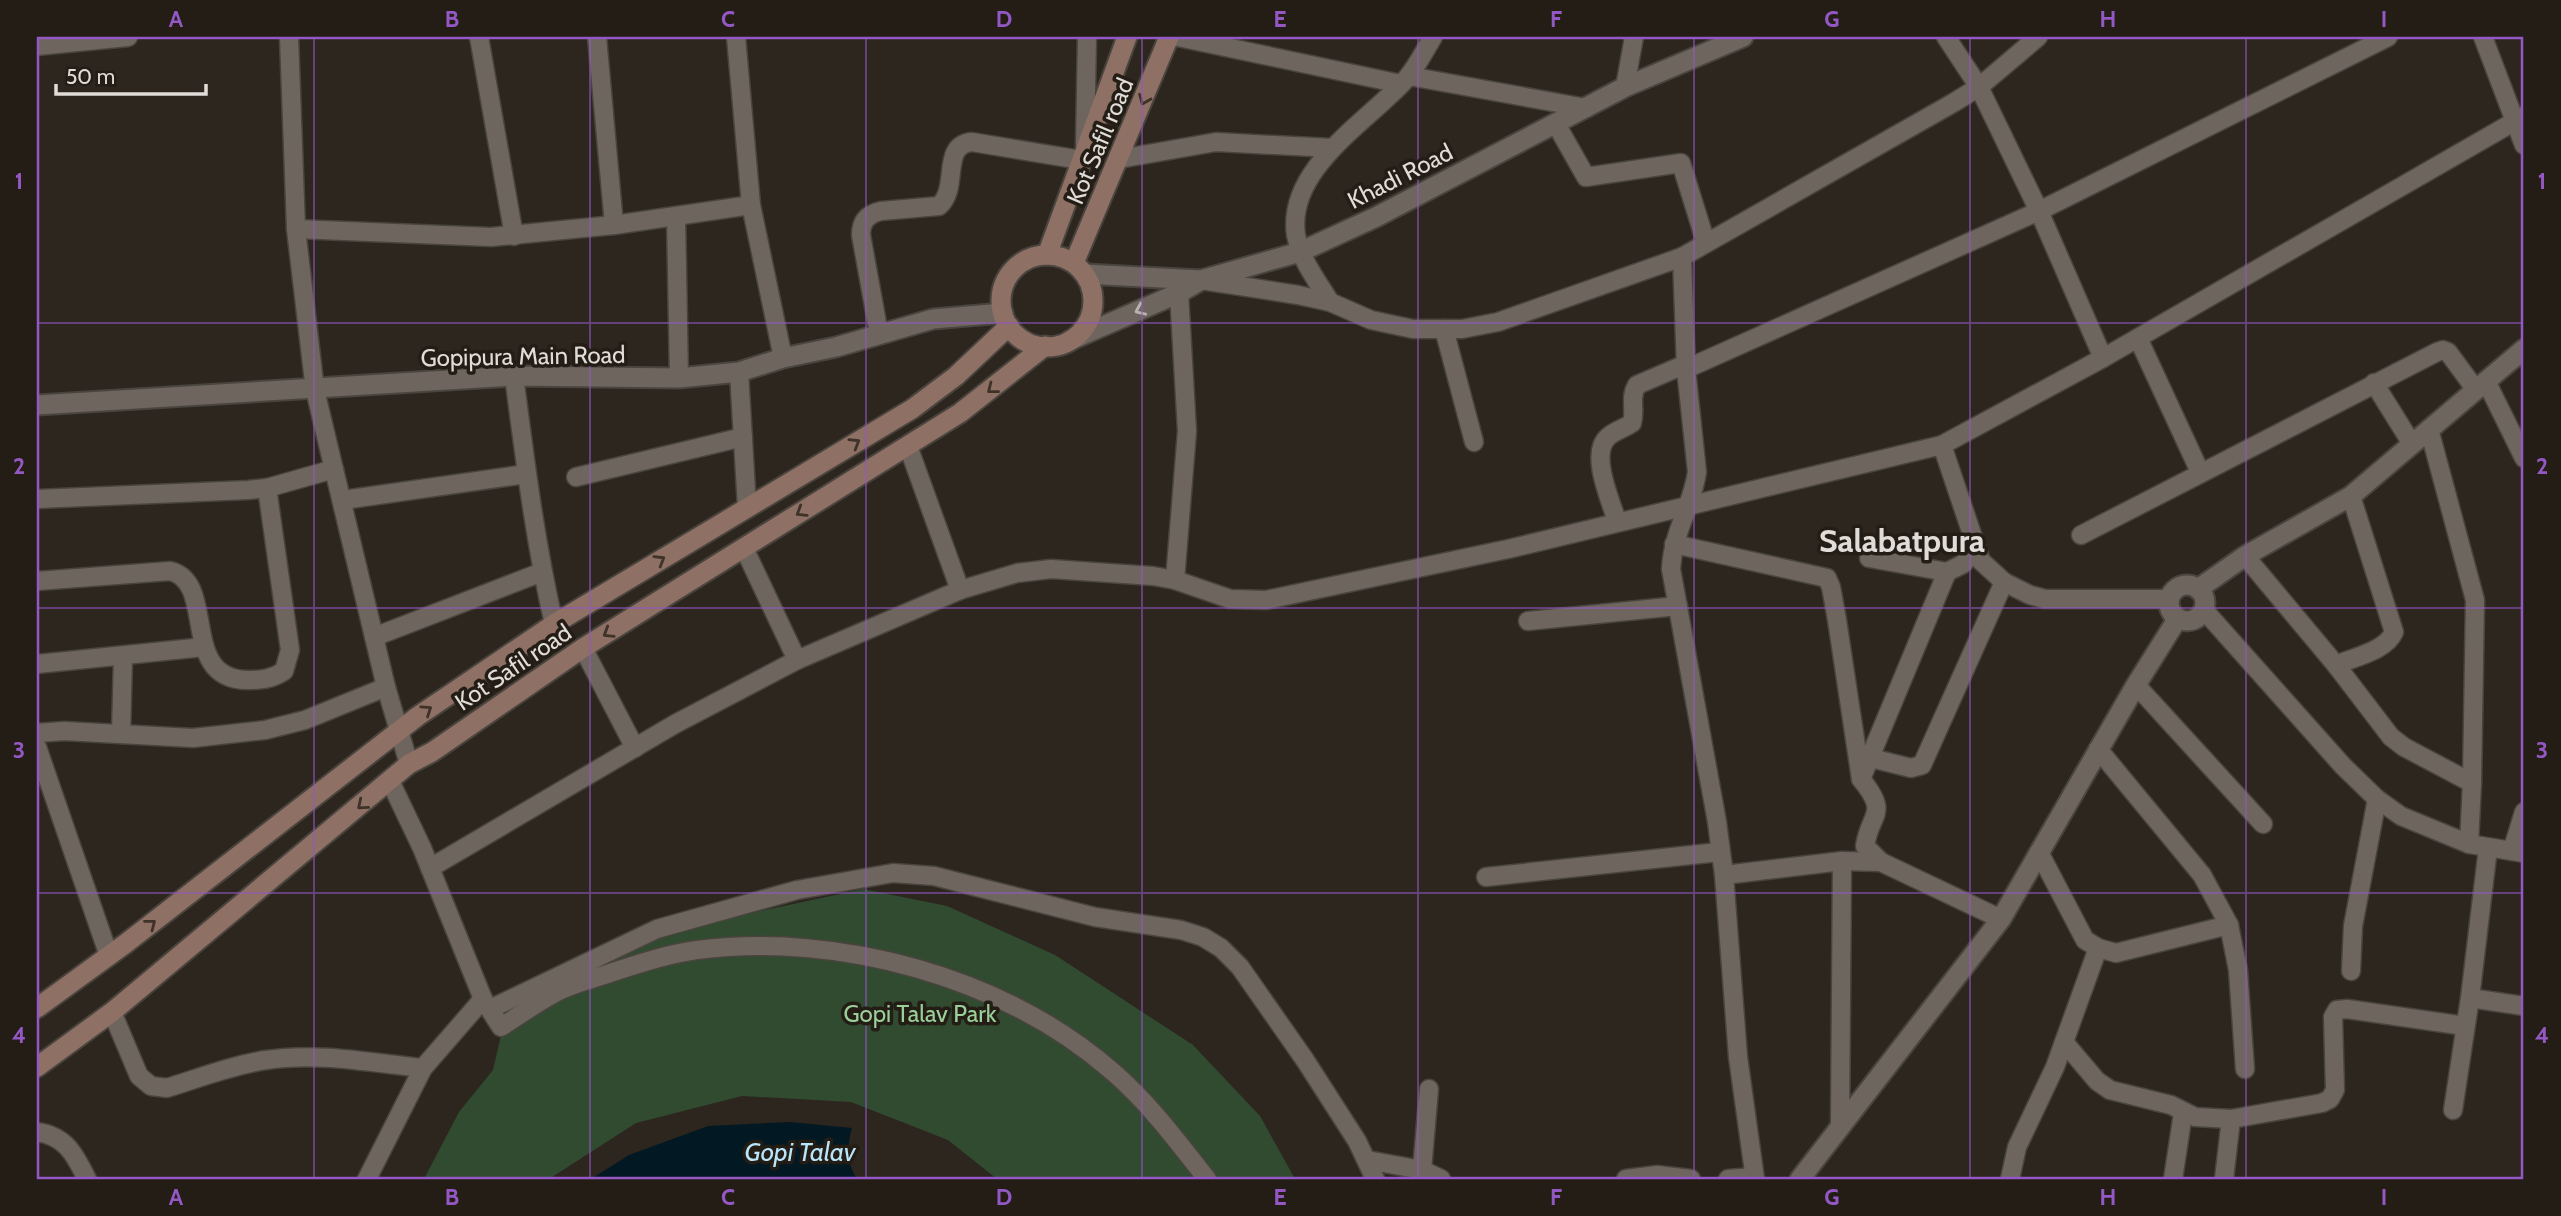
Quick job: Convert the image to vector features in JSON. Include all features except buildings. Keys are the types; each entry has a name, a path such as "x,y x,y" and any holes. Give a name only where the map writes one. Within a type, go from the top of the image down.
{"main road":[{"name":"Kot Safil road","path":"1047,255 1127,37"},
{"name":"Kot Safil road","path":"1079,268 1119,159 1169,37"},
{"path":"1047,255 1061,257 1079,268 1091,287 1093,302 1090,317 1083,330 1071,340 1059,345 1045,346 1025,340 1006,320 1002,292 1010,273 1027,260 1047,255"},
{"path":"37,1008 109,956 399,730 554,624 912,409 956,376 1006,320"},
{"name":"Kot Safil road","path":"37,1067 112,1012 409,764 432,752 583,648 960,413 1045,346"}],"street":[{"path":"37,46 128,37"},
{"path":"289,37 296,229 315,390 386,687 409,764"},
{"path":"479,37 514,236"},
{"path":"597,37 614,225"},
{"path":"737,37 751,205 783,358"},
{"path":"880,334 861,234 865,219 881,211 939,206 949,193 953,155 963,142 1083,156 1087,37"},
{"path":"1178,37 1405,80 1586,108"},
{"path":"1331,302 1300,251 1296,216 1301,200 1315,167 1405,80 1433,37"},
{"path":"1625,87 1634,37"},
{"name":"Khadi Road","path":"1071,340 1179,293 1201,280 1300,251 1376,217 1625,87 1743,37"},
{"path":"1945,37 1979,87 2039,211 2103,358"},
{"path":"1079,268 1201,280 1298,295 1331,302 1371,320 1412,329 1462,329 1498,322 1682,257 1979,87 2038,37"},
{"path":"1617,522 1601,470 1602,446 1606,438 1632,423 1634,416 1631,398 1637,385 1686,367 2039,211 2388,37"},
{"path":"2483,37 2519,119 2524,145"},
{"path":"430,868 675,724 797,660 960,590 1017,573 1051,569 1175,580 1230,599 1266,600 1508,549 1942,445 2103,358 2519,119"},
{"path":"1556,124 1586,177 1681,163 1706,243"},
{"path":"1119,159 1216,142 1332,148"},
{"path":"296,229 469,237 514,236 751,205"},
{"path":"676,216 679,378"},
{"path":"1682,257 1686,367 1697,472 1695,488 1674,544 1671,569 1717,822 1724,875 1738,1057 1755,1178 1728,1179"},
{"path":"1175,580 1187,431 1179,293"},
{"name":"Gopipura Main Road","path":"37,405 514,376 679,378 739,372 933,319 1006,320"},
{"path":"1444,329 1474,442"},
{"path":"2138,338 2200,472"},
{"path":"2198,589 2245,556 2351,496 2524,349"},
{"path":"2081,535 2443,350 2481,385 2524,458"},
{"path":"739,372 747,508"},
{"path":"514,376 526,474 542,572 554,624"},
{"path":"2374,383 2412,444"},
{"path":"2429,429 2475,600 2469,844"},
{"path":"576,477 743,437"},
{"path":"1942,445 1981,561 2004,582 2045,599 2170,598"},
{"path":"908,446 960,590"},
{"path":"37,499 267,488 334,468"},
{"path":"343,500 526,474"},
{"path":"37,581 170,571 181,574 188,580 192,591 204,647 218,671 226,678 272,679 284,671 290,650 267,488"},
{"path":"2336,665 2382,646 2390,641 2394,632 2351,496"},
{"path":"1674,544 1827,578 1837,620 1861,779 1872,793 1877,810 1865,846 1881,862 2001,919"},
{"path":"744,548 797,660"},
{"path":"1869,558 1947,572 1962,564 1976,548"},
{"path":"2245,556 2392,737 2404,747 2472,783"},
{"path":"374,637 542,572"},
{"path":"1861,779 1947,572"},
{"path":"1871,758 1911,768 1922,765 2004,582"},
{"path":"2181,586 2193,586 2204,599 2204,610 2196,619 2190,621 2178,618 2171,610 2170,598 2181,586"},
{"path":"1528,621 1678,606"},
{"path":"2204,610 2343,766 2376,799 2401,816 2469,844 2518,852 2524,812"},
{"path":"1800,1179 2001,919 2098,749 2178,618"},
{"path":"37,664 204,647"},
{"path":"583,648 635,748"},
{"path":"121,734 123,657"},
{"path":"2136,685 2263,824"},
{"path":"37,733 64,731 193,738 265,730 305,720 386,687"},
{"path":"37,747 109,956"},
{"path":"2098,749 2202,875 2229,925 2238,970 2245,1069"},
{"path":"390,781 430,868 486,1004 501,1027 561,990 652,959 696,950 800,947 928,971 975,987 1069,1039 1114,1072 1163,1123 1208,1179"},
{"path":"2351,971 2353,926 2376,799"},
{"path":"2453,1110 2488,848"},
{"path":"1486,877 1719,852"},
{"path":"2039,852 2085,940 2098,948 2116,953 2229,925"},
{"path":"1724,875 1842,861 1881,862"},
{"path":"1840,1128 1842,861"},
{"path":"367,1179 423,1068 486,1004 657,929 797,890 893,873 934,876 1095,917 1181,930 1203,937 1221,948 1240,967 1305,1060 1367,1160 1374,1179"},
{"path":"2010,1179 2017,1147 2064,1042 2098,948"},
{"path":"2470,998 2524,1006"},
{"path":"2064,1042 2097,1082 2110,1090 2160,1101 2183,1113 2207,1119 2231,1119 2322,1103 2330,1099 2334,1090 2333,1017 2337,1010 2347,1009 2465,1027"},
{"path":"112,1012 139,1076 151,1086 167,1088 264,1060 286,1057 307,1056 423,1068"},
{"path":"1422,1170 1429,1089"},
{"path":"2173,1179 2183,1113"},
{"path":"2224,1179 2231,1119"},
{"path":"37,1132 57,1137 75,1155 84,1176"},
{"path":"1367,1160 1422,1170 1441,1179"},
{"path":"1626,1179 1657,1175 1691,1179"}],"green space":[{"name":"Gopi Talav Park","path":"863,889 947,906 1055,955 1193,1045 1260,1116 1295,1179 997,1179 948,1140 851,1102 742,1096 636,1123 549,1179 424,1179 459,1112 493,1070 509,1001 673,930"}],"water":[{"name":"Gopi Talav","path":"790,1122 852,1128 848,1154 857,1179 591,1179 629,1155 708,1126"}],"district":[{"name":"Salabatpura","path":"1902,540"}]}
